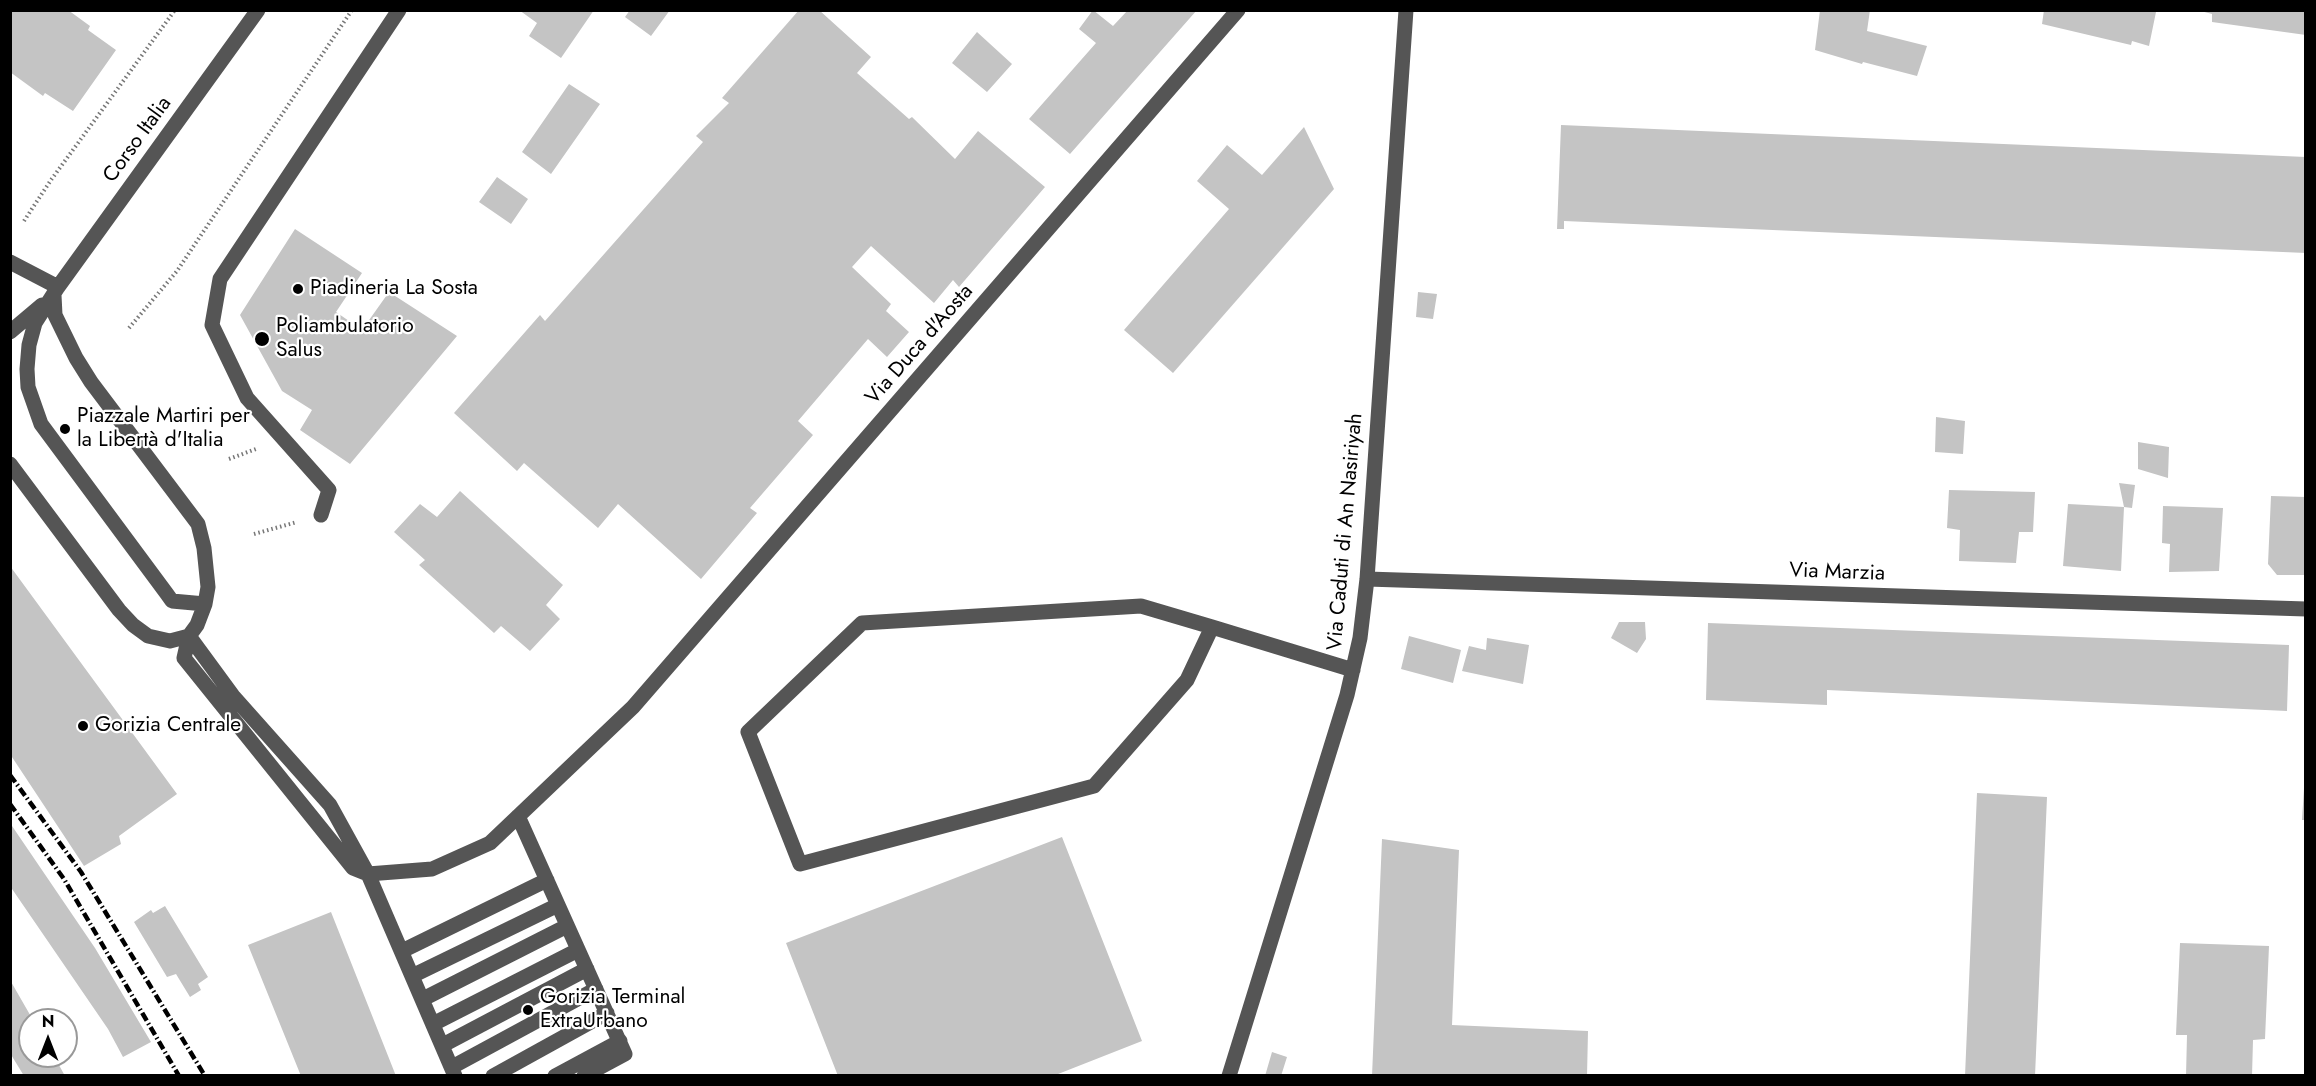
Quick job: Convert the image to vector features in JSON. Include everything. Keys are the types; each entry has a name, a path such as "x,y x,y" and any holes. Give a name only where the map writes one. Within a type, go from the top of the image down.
{"street":[{"name":"Corso Italia","path":"56,291 258,10"},
{"path":"321,515 329,490 246,398 212,326 220,279 399,10"},
{"name":"Via Duca d'Aosta","path":"368,874 432,869 490,843 633,707 1238,10"},
{"name":"Via Caduti di An Nasiriyah","path":"1229,1076 1347,695 1360,638 1367,579 1406,10"},
{"path":"10,262 56,291"},
{"path":"10,332 56,291"},
{"path":"56,291 35,323 29,345 28,387 41,424 172,601 205,604"},
{"path":"56,291 55,315 76,358 91,382 198,524 208,587 205,604 197,625 189,636 184,658 353,868 368,874"},
{"path":"10,464 119,610 133,625 148,636 170,641 189,636"},
{"name":"Via Marzia","path":"1367,579 2306,609"},
{"path":"1212,627 1186,680 1094,786 800,864 747,732 862,623 1141,606 1212,627 1353,670"},
{"path":"189,636 233,696 330,805 368,874 454,1071 596,989"},
{"path":"518,816 625,1054 584,1076"},
{"path":"402,951 547,880"},
{"path":"412,976 558,904"},
{"path":"423,999 567,926"},
{"path":"433,1024 578,950"},
{"path":"443,1045 587,969"},
{"path":"493,1076 607,1013"},
{"path":"555,1076 620,1041"}],"path":[{"path":"24,221 51,180 175,10"},
{"path":"129,328 177,271 352,10"},
{"path":"254,534 321,515"}],"building":[{"path":"10,10 68,10 90,26 88,30 116,50 73,111 45,93 43,96 10,72"},
{"path":"519,10 594,10 561,58 529,36 537,23"},
{"path":"630,10 670,10 651,36 625,17"},
{"path":"799,10 819,10 871,57 857,73 909,119 912,117 955,159 978,131 1045,187 959,287 953,280 934,303 871,246 852,267 891,304 886,311 909,332 887,357 868,339 798,421 813,435 750,508 757,513 701,579 618,504 598,528 524,463 517,471 454,413 540,315 545,321 703,142 696,136 729,103 722,98"},
{"path":"1093,10 1113,26 1128,10 1197,10 1070,154 1029,119 1096,43 1079,29"},
{"path":"1820,10 1870,10 1867,31 1927,46 1917,76 1863,62 1862,64 1815,50"},
{"path":"2044,10 2156,12 2149,46 2132,41 2131,45 2042,24"},
{"path":"2197,10 2306,10 2306,35 2212,22 2212,14"},
{"path":"977,32 1012,64 987,92 952,63"},
{"path":"569,84 600,104 551,174 522,152"},
{"path":"1561,125 2306,157 2306,253 1564,221 1564,229 1557,229"},
{"path":"1304,127 1334,189 1173,373 1124,330 1229,209 1197,181 1227,145 1262,175"},
{"path":"497,177 528,199 511,224 479,202"},
{"path":"295,229 362,273 336,312 362,330 389,292 457,336 350,464 300,430 312,410 282,391 240,315"},
{"path":"1418,292 1437,294 1433,319 1416,317"},
{"path":"1936,417 1965,421 1963,454 1935,452"},
{"path":"2138,442 2169,447 2168,478 2138,469"},
{"path":"2119,483 2135,485 2132,508 2124,507"},
{"path":"1949,490 2035,492 2033,532 2019,532 2016,563 1959,561 1960,530 1947,528"},
{"path":"460,491 563,585 546,605 560,619 530,651 501,626 494,633 419,565 425,560 394,532 420,504 437,517"},
{"path":"2271,496 2306,497 2306,575 2277,575 2268,564"},
{"path":"2068,504 2124,507 2121,571 2063,566"},
{"path":"2163,506 2223,508 2219,571 2169,572 2170,544 2162,543"},
{"name":"Gorizia Centrale","path":"10,566 177,794 119,836 121,844 84,866 10,754"},
{"path":"1619,622 1645,622 1646,639 1637,653 1611,638"},
{"path":"1708,623 2289,645 2287,711 1827,690 1827,705 1706,700"},
{"path":"1409,636 1461,650 1453,683 1401,669"},
{"path":"1487,638 1529,645 1523,684 1462,671 1469,646 1486,650"},
{"path":"2304,788 2306,788 2306,820 2302,820"},
{"path":"1977,793 2047,797 2035,1076 1965,1076"},
{"path":"10,823 95,948 151,1042 123,1057 108,1029 10,886"},
{"path":"1062,837 1142,1041 1053,1076 838,1076 786,943"},
{"path":"1382,839 1459,850 1452,1025 1588,1031 1587,1076 1372,1076"},
{"path":"165,906 208,977 198,984 201,990 190,997 176,974 167,977 134,922 151,910 153,913"},
{"path":"331,912 396,1076 301,1076 248,945"},
{"path":"2180,943 2269,946 2265,1039 2253,1040 2252,1076 2186,1076 2187,1035 2176,1035"},
{"path":"10,980 26,1008 18,1008 18,1066 10,1053"},
{"path":"1272,1052 1287,1057 1281,1076 1265,1076"},
{"path":"19,1068 61,1068 65,1076 24,1076"}],"railway":[{"path":"10,775 81,872 205,1076"},
{"path":"10,804 64,879 179,1076"}],"place":[{"name":"Piadineria La Sosta","path":"298,289"},
{"name":"Poliambulatorio Salus","path":"262,339"},
{"name":"Piazzale Martiri per la Libertà d'Italia","path":"65,429"},
{"name":"Gorizia Centrale","path":"83,726"},
{"name":"Gorizia Terminal ExtraUrbano","path":"528,1010"}]}
